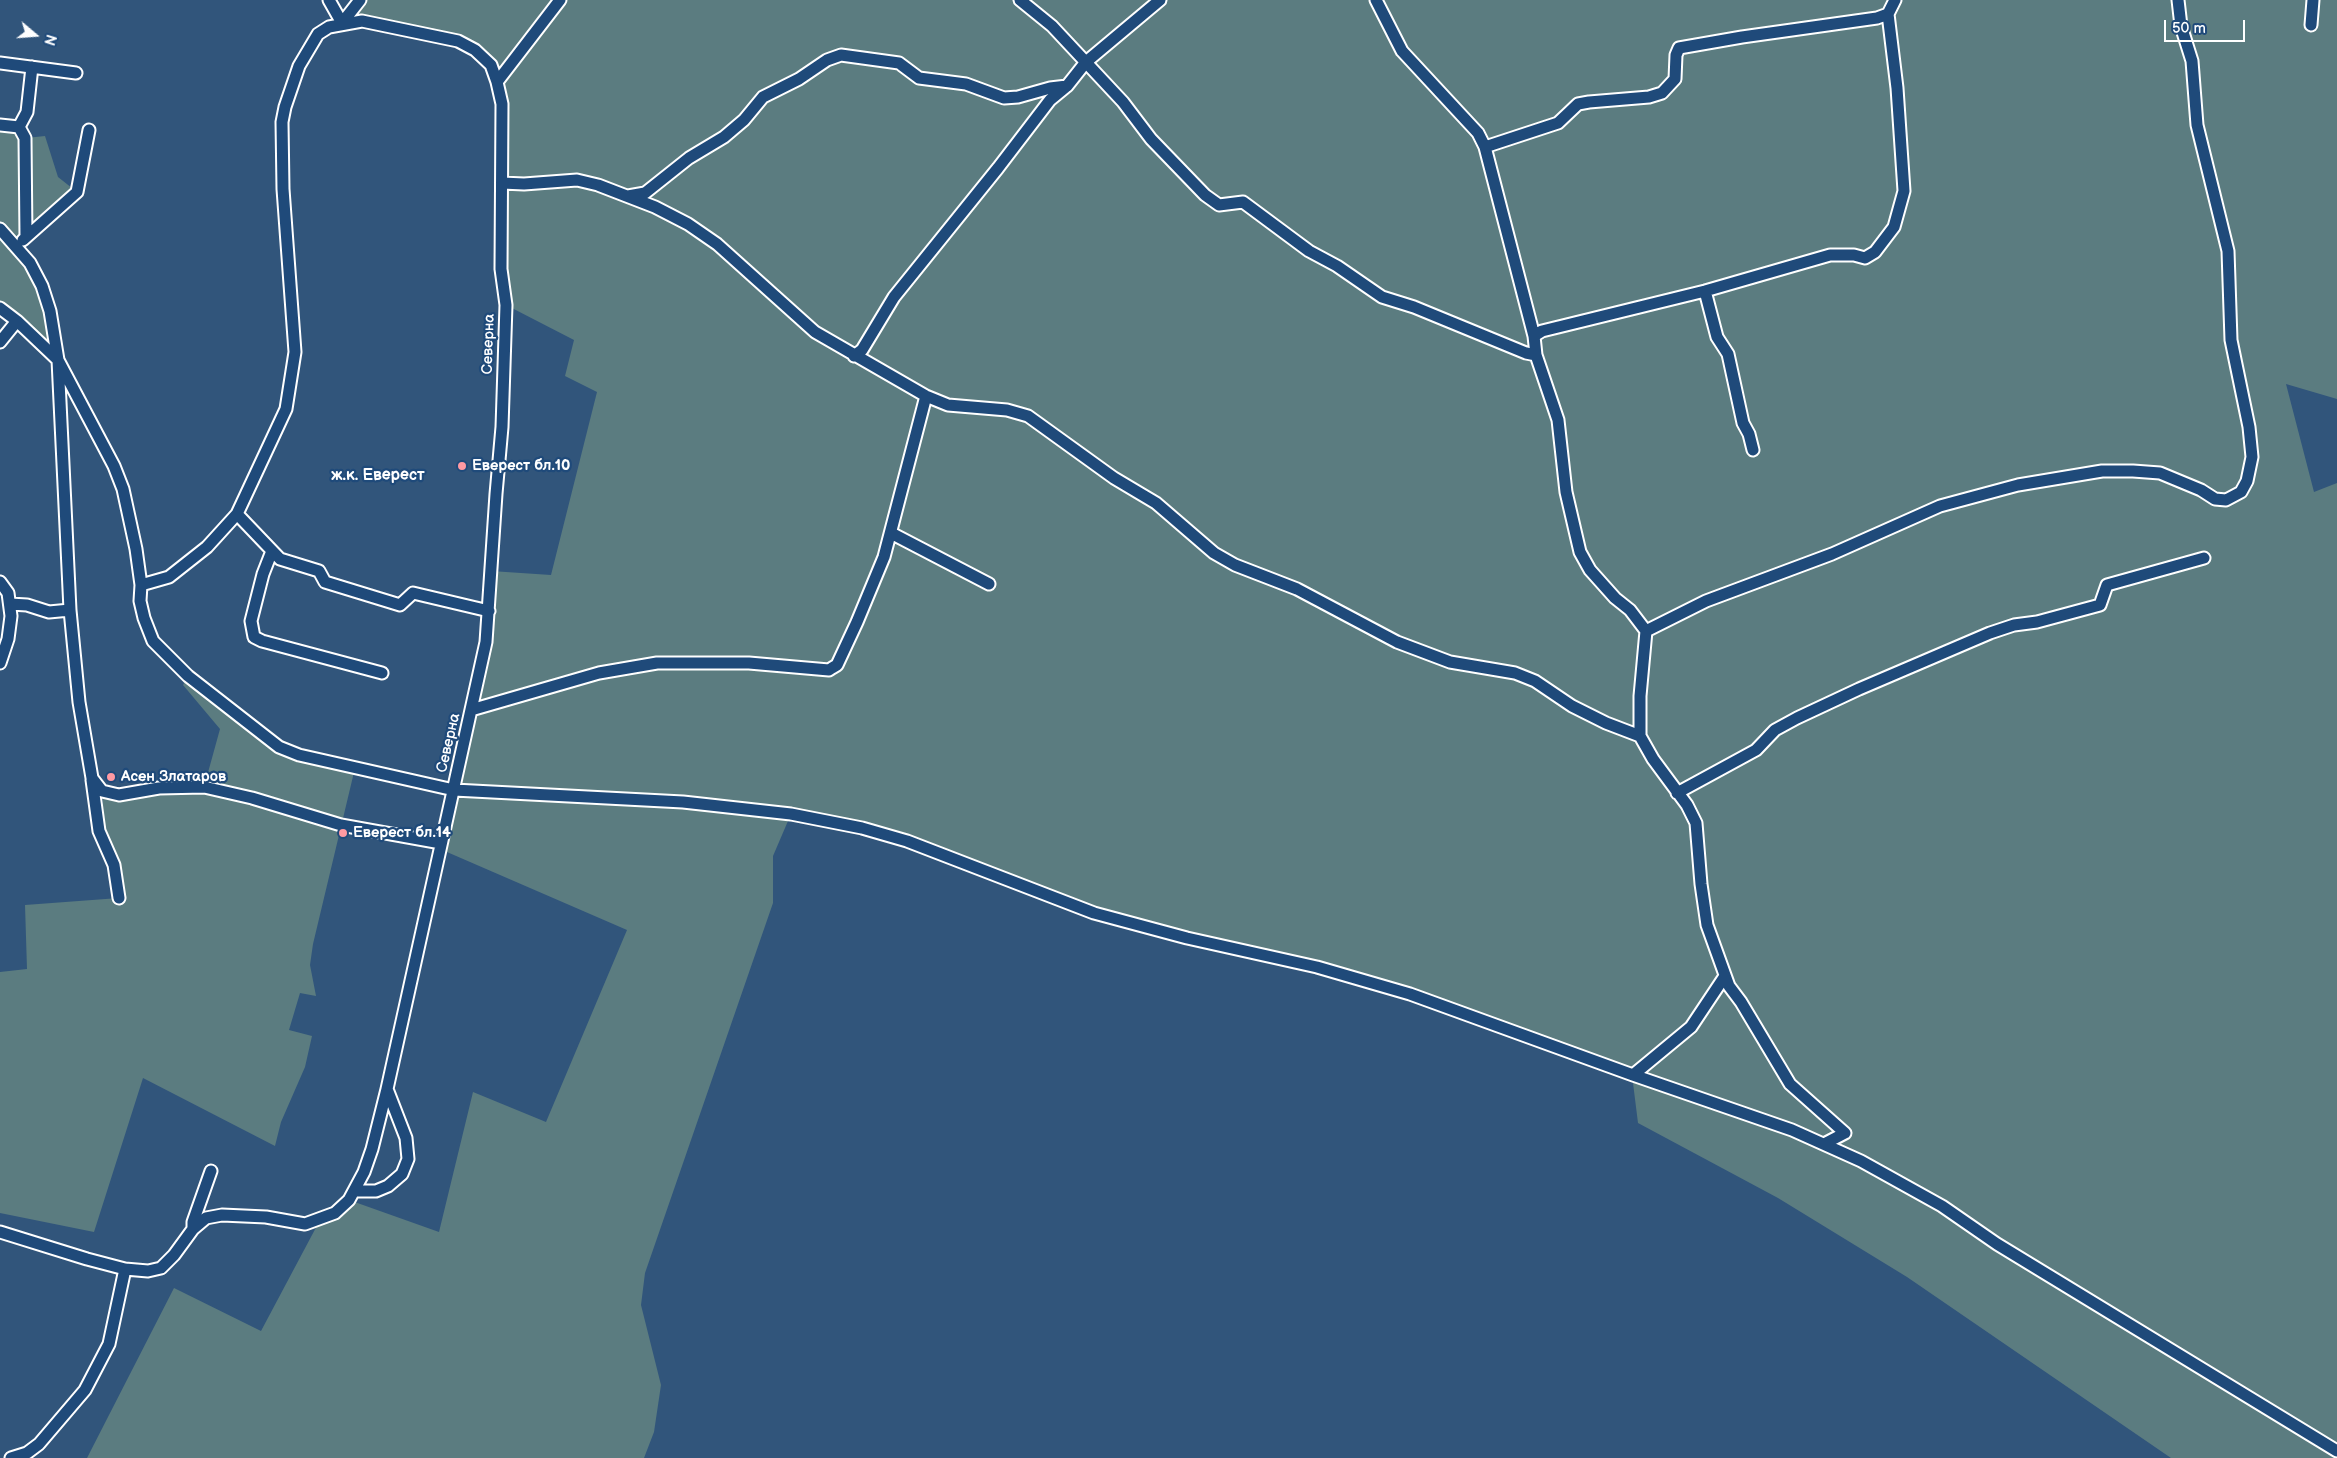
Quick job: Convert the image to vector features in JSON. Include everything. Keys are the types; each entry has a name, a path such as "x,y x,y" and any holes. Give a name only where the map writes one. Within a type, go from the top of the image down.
{"street":[{"path":"329,0 342,23 360,0"},
{"path":"497,82 560,0"},
{"path":"1020,0 1052,26 1123,102 1151,139 1205,195 1219,205 1243,202 1310,252 1337,266 1382,297 1414,307 1526,353 1536,354"},
{"path":"854,356 862,350 894,297 1050,100 1067,86 1086,62 1160,0"},
{"path":"1376,0 1402,51 1478,133 1485,147 1534,336 1536,354 1558,420 1566,492 1580,552 1590,570 1615,598 1630,610 1646,631 1640,696 1640,736 1653,759 1687,805 1696,823 1701,884 1707,925 1727,981 1790,1084 1845,1133 1824,1144"},
{"path":"1534,336 1542,331 1705,291 1830,255 1854,255 1865,258 1875,252 1894,227 1904,191 1897,88 1888,14 1895,0"},
{"path":"1646,631 1706,601 1832,554 1940,506 2008,487 2102,471 2133,471 2160,473 2215,498 2226,500 2241,492 2252,457 2249,427 2231,340 2228,251 2197,125 2192,61 2181,26 2178,0"},
{"path":"2311,25 2314,0"},
{"path":"1485,147 1558,123 1578,104 1649,97 1662,93 1676,79 1676,55 1679,48 1877,18 1888,14"},
{"name":"Северна","path":"141,585 169,576 206,547 237,514 286,409 295,352 283,189 282,122 285,107 300,66 318,34 329,27 342,23 362,21 458,41 475,50 491,65 502,104 501,269 506,306 502,427 486,642 387,1090 372,1150 349,1200 335,1214 305,1224 266,1217 222,1215 206,1218 193,1229"},
{"path":"626,196 645,193 689,158 724,138 744,120 762,97 799,78 827,60 841,55 899,63 919,78 966,84 1004,98 1018,97 1050,88 1067,86"},
{"path":"0,63 76,73"},
{"path":"18,127 26,112 32,67"},
{"path":"0,125 18,127"},
{"path":"18,127 25,138 26,237"},
{"path":"16,246 77,192 89,130"},
{"path":"502,183 524,184 577,180 598,185 626,196 688,224 717,244 815,332 926,396 948,405 1007,410 1028,416 1114,478 1156,503 1214,553 1235,564 1296,589 1397,642 1450,662 1515,673 1534,681 1572,706 1606,723 1640,736"},
{"path":"0,229 30,264 42,286 50,311 58,360 70,610 79,702 99,831 114,865 119,898"},
{"path":"1705,291 1717,337 1728,354 1743,423 1749,434 1753,450"},
{"path":"0,308 17,321 58,360 88,414 120,482 136,549 141,585 140,601 153,641 164,653 236,715 279,747 299,755 454,790 592,796 719,805 791,814 862,828 907,841 1094,913 1187,938 1364,979 1792,1130 1860,1161 1942,1206 1997,1244 2337,1451"},
{"path":"0,342 17,321"},
{"path":"472,710 599,674 657,663 749,663 829,670 836,665 857,622 884,557 926,396"},
{"path":"237,514 280,559 319,571 325,582 400,605 414,593 488,611"},
{"path":"891,532 989,584"},
{"path":"272,551 263,574 251,621 254,637 262,641 382,673"},
{"path":"1677,793 1756,750 1775,730 1859,689 1990,633 2014,625 2037,622 2100,605 2107,585 2204,558"},
{"path":"0,582 8,593 10,604 8,639 0,663"},
{"path":"10,604 27,605 49,612 70,610"},
{"path":"92,778 102,791 120,795 158,788 204,787 252,798 341,825 441,843"},
{"path":"1633,1075 1691,1027 1714,993 1727,981"},
{"path":"354,1191 376,1191 388,1186 402,1174 408,1159 406,1138 387,1090"},
{"path":"0,1232 125,1269 148,1271 162,1268 193,1229 193,1222 211,1172"},
{"path":"11,1458 27,1452 39,1444 85,1390 109,1344 125,1269"}],"green space":[{"path":"360,0 2337,0 2337,399 2286,384 2314,492 2337,483 2337,1458 2171,1458 1907,1277 1778,1198 1638,1123 1632,1075 1410,994 1094,913 907,841 791,814 773,856 773,903 645,1273 641,1305 661,1385 654,1432 644,1458 87,1458 174,1288 261,1331 320,1220 349,1200 439,1232 473,1092 546,1122 627,930 440,849 486,642 491,571 551,575 597,392 565,376 574,340 506,305 502,104 491,65 458,41 342,23"},
{"path":"0,125 19,127 26,138 45,136 58,177 77,192 16,246 42,286 58,360 0,308"},
{"path":"188,676 279,747 355,768 313,944 310,965 316,996 300,993 289,1030 312,1036 305,1067 281,1122 275,1146 143,1078 94,1232 0,1213 0,972 27,969 25,905 119,898 106,848 102,791 204,787 220,729 183,685"}],"place":[{"name":"Еверест бл.10","path":"462,466"},
{"name":"Асен Златаров","path":"111,777"},
{"name":"Еверест бл.14","path":"343,833"}],"district":[{"name":"ж.к. Еверест","path":"378,476"}]}
